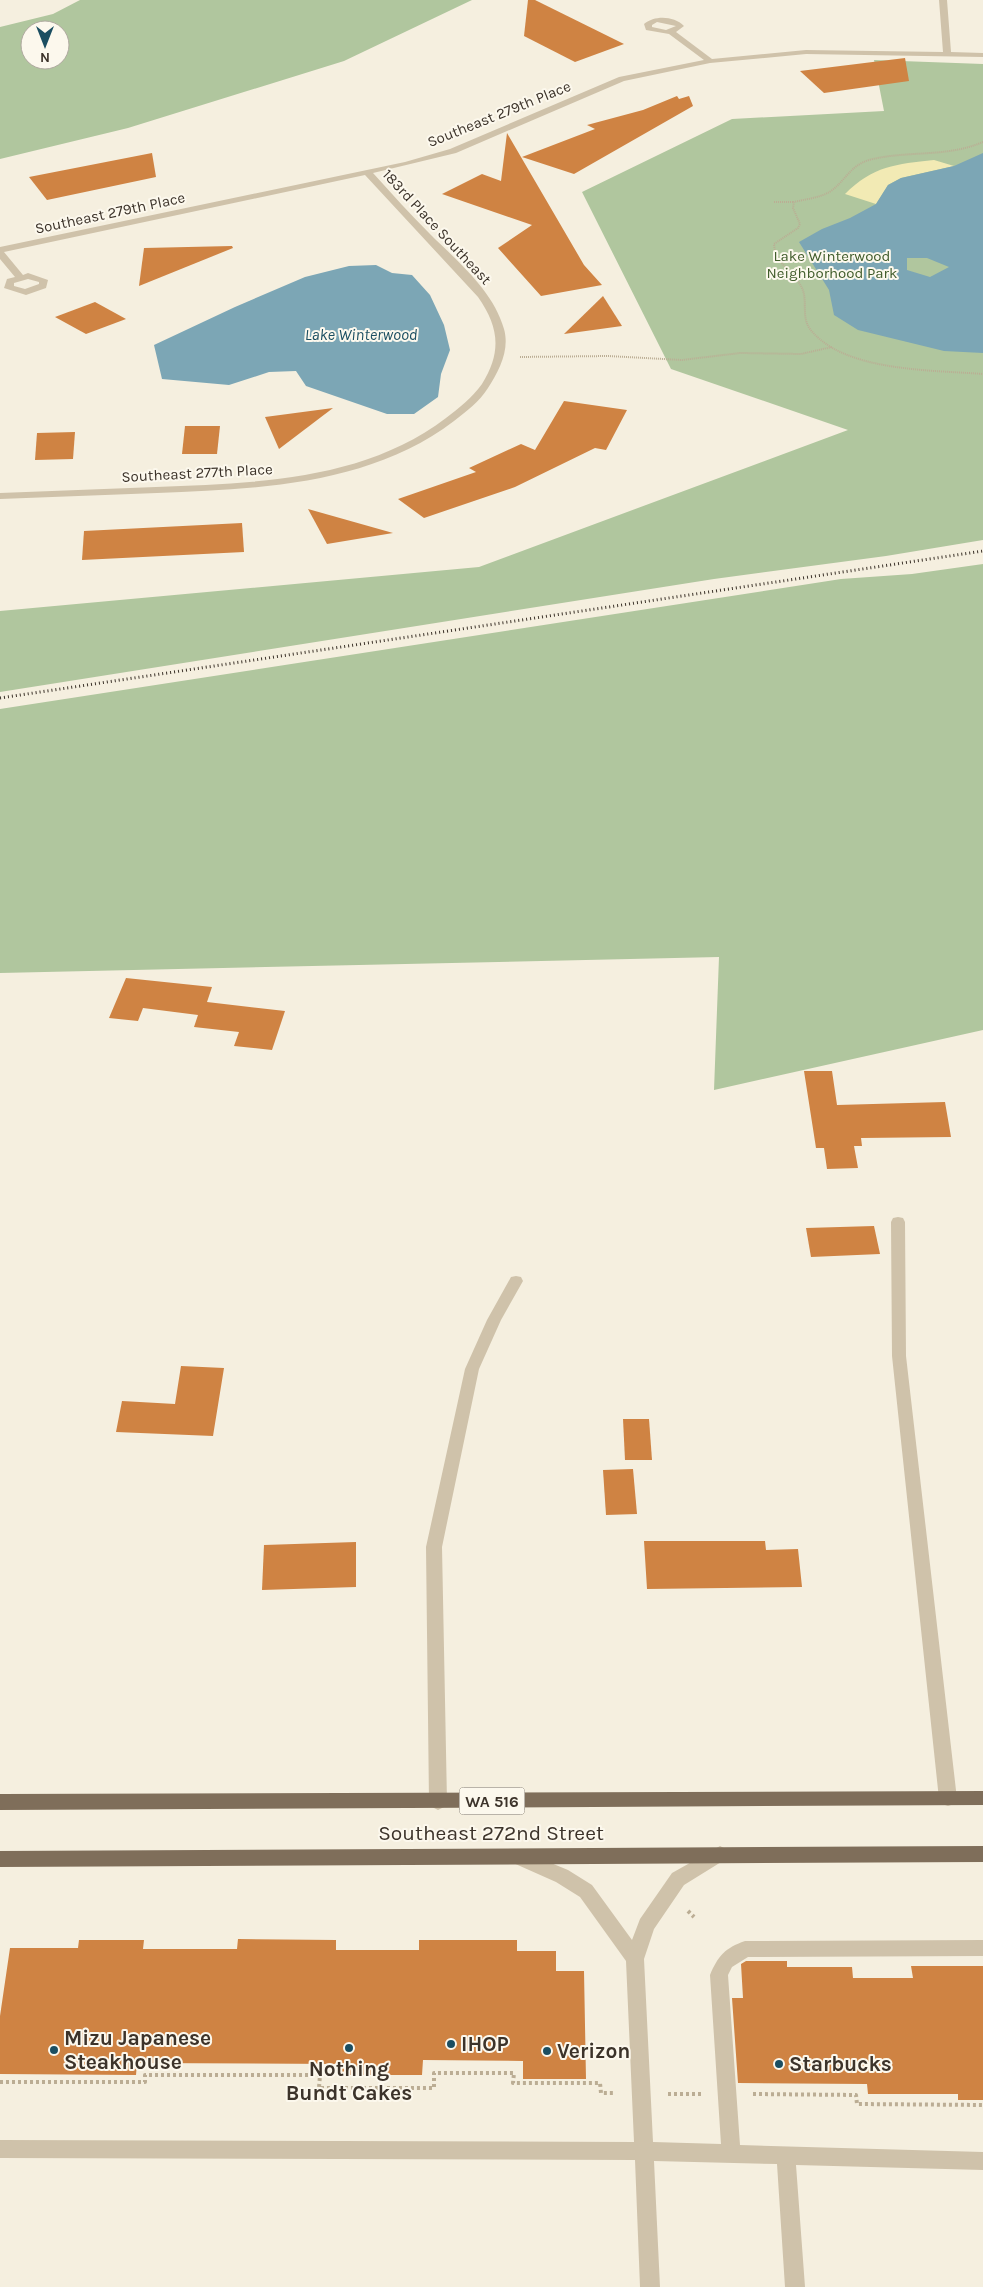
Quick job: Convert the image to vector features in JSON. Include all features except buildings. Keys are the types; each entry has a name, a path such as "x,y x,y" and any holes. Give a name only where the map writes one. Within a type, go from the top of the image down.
{"main road":[{"name":"Southeast 272nd Street","path":"0,1802 438,1802 983,1798"},
{"name":"Southeast 272nd Street","path":"0,1859 983,1854"}],"street":[{"path":"943,0 947,54"},
{"path":"671,32 710,61"},
{"name":"Southeast 279th Place","path":"0,252 368,173 452,151 622,79 710,61 806,52 983,55"},
{"name":"183rd Place Southeast","path":"368,173 480,292 500,332 498,356 493,373 478,396 433,432 391,455"},
{"path":"0,252 20,277"},
{"name":"Southeast 277th Place","path":"0,496 229,488 278,484 326,476 391,455"},
{"path":"898,1222 899,1356 948,1799"},
{"path":"438,1802 434,1547 472,1369 494,1320 516,1281"},
{"path":"650,2287 635,1959 646,1925 678,1880 720,1854"},
{"path":"512,1855 562,1876 586,1891 635,1959"},
{"path":"731,2153 720,1976 726,1960 745,1949 983,1948"},
{"path":"0,2149 644,2151 983,2161"},
{"path":"786,2154 795,2287"}],"path":[{"path":"774,202 794,202 831,191 851,168 868,160 904,155 964,152 983,142"},
{"path":"794,202 793,208 800,224 798,228 774,244 773,252 779,262 802,287 805,320 815,336 832,346 882,365 983,374"},
{"path":"498,356 555,358 608,356 682,360 740,353 801,354 822,351 832,346"},
{"path":"686,1909 694,1917"},
{"path":"0,2082 145,2082 145,2074 320,2074 319,2088 434,2088 434,2073 514,2073 514,2082 600,2083 600,2094 856,2095 857,2104 983,2105"}],"green space":[{"path":"80,0 472,0 344,61 128,128 0,159 0,27 20,22 20,70 70,70 70,20 29,20 53,14"},
{"name":"Lake Winterwood Neighborhood Park","path":"874,60 983,64 983,540 886,556 714,579 0,692 0,611 479,567 848,430 671,369 582,192 732,119 884,111"},
{"path":"983,564 983,1030 714,1090 719,957 0,973 0,709 841,579 912,574"}],"sand":[{"path":"934,160 954,166 901,178 888,185 876,204 845,194 865,177 875,172 897,165"}],"water":[{"path":"983,153 983,353 944,351 858,330 834,315 829,290 799,242 876,204 888,185 901,178 954,166","holes":["907,258 927,258 949,267 930,277 907,270"]},
{"name":"Lake Winterwood","path":"376,265 392,273 412,275 430,295 444,325 450,350 441,374 438,397 414,414 387,414 306,386 296,371 269,372 229,385 162,379 154,345 305,277 349,266"}],"railway":[{"path":"0,698 983,551"}],"place":[{"name":"IHOP","path":"451,2044"},
{"name":"Nothing Bundt Cakes","path":"349,2048"},
{"name":"Mizu Japanese Steakhouse","path":"54,2050"},
{"name":"Verizon","path":"547,2051"},
{"name":"Starbucks","path":"779,2064"}]}
